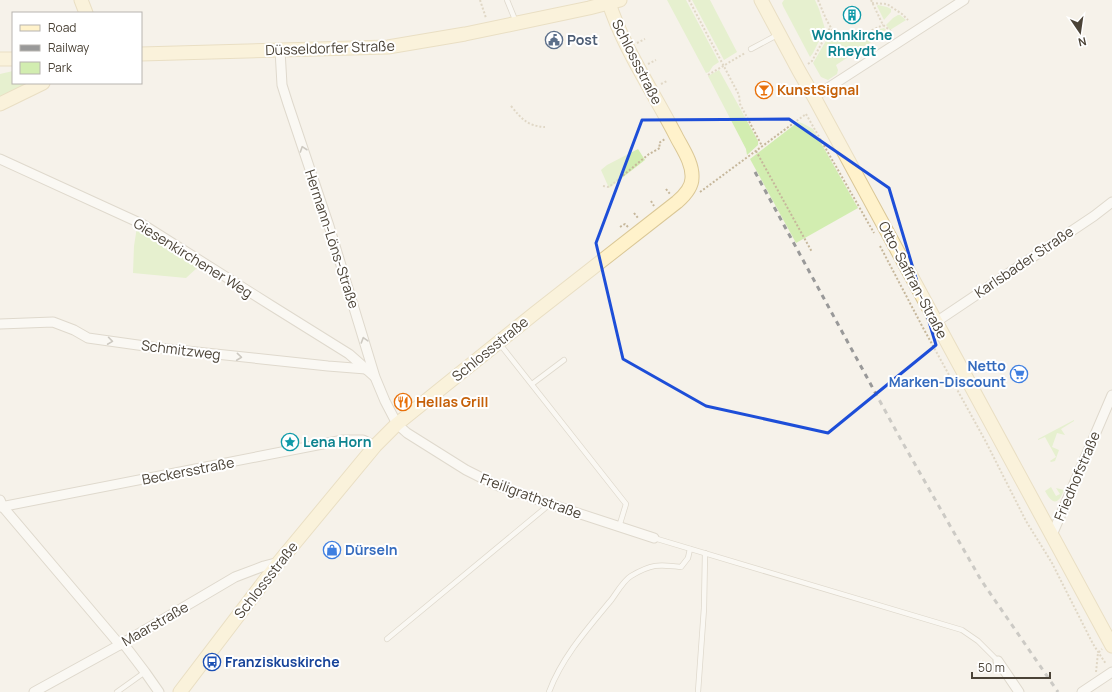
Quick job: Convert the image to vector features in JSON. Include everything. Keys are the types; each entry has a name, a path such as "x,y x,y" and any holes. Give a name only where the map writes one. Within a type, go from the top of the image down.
{"main road":[{"path":"81,0 86,12"},
{"name":"Otto-Saffran-Straße","path":"761,0 1111,644"},
{"name":"Otto-Saffran-Straße","path":"772,0 772,20"},
{"name":"Düsseldorfer Straße","path":"142,54 388,47 490,29 581,5 612,1"},
{"name":"Schlossstraße","path":"180,692 279,562 375,446 397,424 686,194 692,179 690,164 619,29 612,1"},
{"path":"0,59 12,59"},
{"path":"0,104 41,84"}],"street":[{"path":"814,97 964,0"},
{"name":"Hermann-Löns-Straße","path":"280,50 282,84 329,226 375,377 397,424"},
{"name":"Giesenkirchener Weg","path":"0,160 142,224 349,354 375,377"},
{"name":"Karlsbader Straße","path":"936,322 1094,216 1112,202"},
{"name":"Schmitzweg","path":"0,324 53,322 74,330 88,338 159,348 366,369"},
{"name":"Friedhofstraße","path":"1052,535 1112,394"},
{"name":"Freiligrathstraße","path":"397,424 407,433 466,470 496,485 654,538"},
{"name":"Beckersstraße","path":"1,505 343,440 363,440 375,446"},
{"path":"1,505 145,672 159,692"},
{"name":"Maarstraße","path":"34,692 121,644 235,577 279,562"},
{"path":"998,661 1019,692"},
{"path":"1082,692 1098,681 1110,669"},
{"path":"1098,681 1112,681"}],"lane":[{"path":"507,0 516,23"},
{"path":"752,49 779,34"},
{"path":"499,342 626,504 619,527"},
{"path":"532,384 564,360"},
{"path":"387,639 550,504"},
{"path":"654,538 962,630 978,640 998,661"},
{"path":"549,692 554,677 576,644 629,577 646,568 662,565 681,567 688,558 690,549"},
{"path":"698,692 704,608 705,553"},
{"path":"117,692 145,672"}],"path":[{"path":"480,0 490,29"},
{"path":"689,0 740,95 740,104 762,146"},
{"path":"818,0 830,28 839,36 848,38 859,36 883,25"},
{"path":"872,1 887,4 908,20"},
{"path":"872,1 883,25 891,31"},
{"path":"799,71 812,61 830,28"},
{"path":"708,75 752,49"},
{"path":"512,106 523,120 536,127 545,128"},
{"path":"690,187 700,192 806,114 874,235"},
{"path":"603,186 609,187 649,154 660,148 659,143 675,134"},
{"path":"756,151 812,252"},
{"path":"878,241 921,324 986,442 1022,513 1052,563 1098,653 1110,669"},
{"path":"1098,653 1111,644"},
{"path":"1098,653 1098,681"}],"highlighted area":[{"path":"789,119 889,188 936,345 828,433 706,406 623,359 596,243 642,120"}],"green space":[{"path":"667,0 686,0 719,62 713,66 709,72 706,73"},
{"path":"692,0 710,0 737,52 724,60"},
{"path":"784,0 815,0 825,29 810,57 783,6 782,3"},
{"path":"877,6 891,9 891,12 884,20"},
{"path":"898,15 906,20 890,30 886,25"},
{"path":"884,28 886,30 885,33 836,65 838,70 837,74 828,80 821,77 813,63 830,34 845,40 851,40"},
{"path":"719,70 758,141 758,145 747,155 746,149 708,76"},
{"path":"12,71 12,84 28,84 0,98 0,74"},
{"path":"798,122 813,129 858,208 796,243 750,159"},
{"path":"638,149 645,160 609,188 601,170 607,165"},
{"path":"137,227 199,266 186,278 133,273 134,246"},
{"path":"1074,420 1061,429 1065,435 1057,433 1052,447 1059,450 1055,461 1051,462 1050,461 1056,457 1045,437 1038,439"},
{"path":"1051,487 1056,496 1060,494 1056,488 1064,490 1057,501 1050,499 1045,491"}],"railway":[{"path":"755,172 900,438 981,580 1058,692"}],"place":[{"name":"Wohnkirche Rheydt","path":"852,15"},
{"name":"Post","path":"554,40"},
{"name":"KunstSignal","path":"764,90"},
{"name":"Netto Marken-Discount","path":"1019,374"},
{"name":"Hellas Grill","path":"403,402"},
{"name":"Lena Horn","path":"290,442"},
{"name":"Dürseln","path":"332,550"},
{"name":"Franziskuskirche","path":"212,662"}]}
